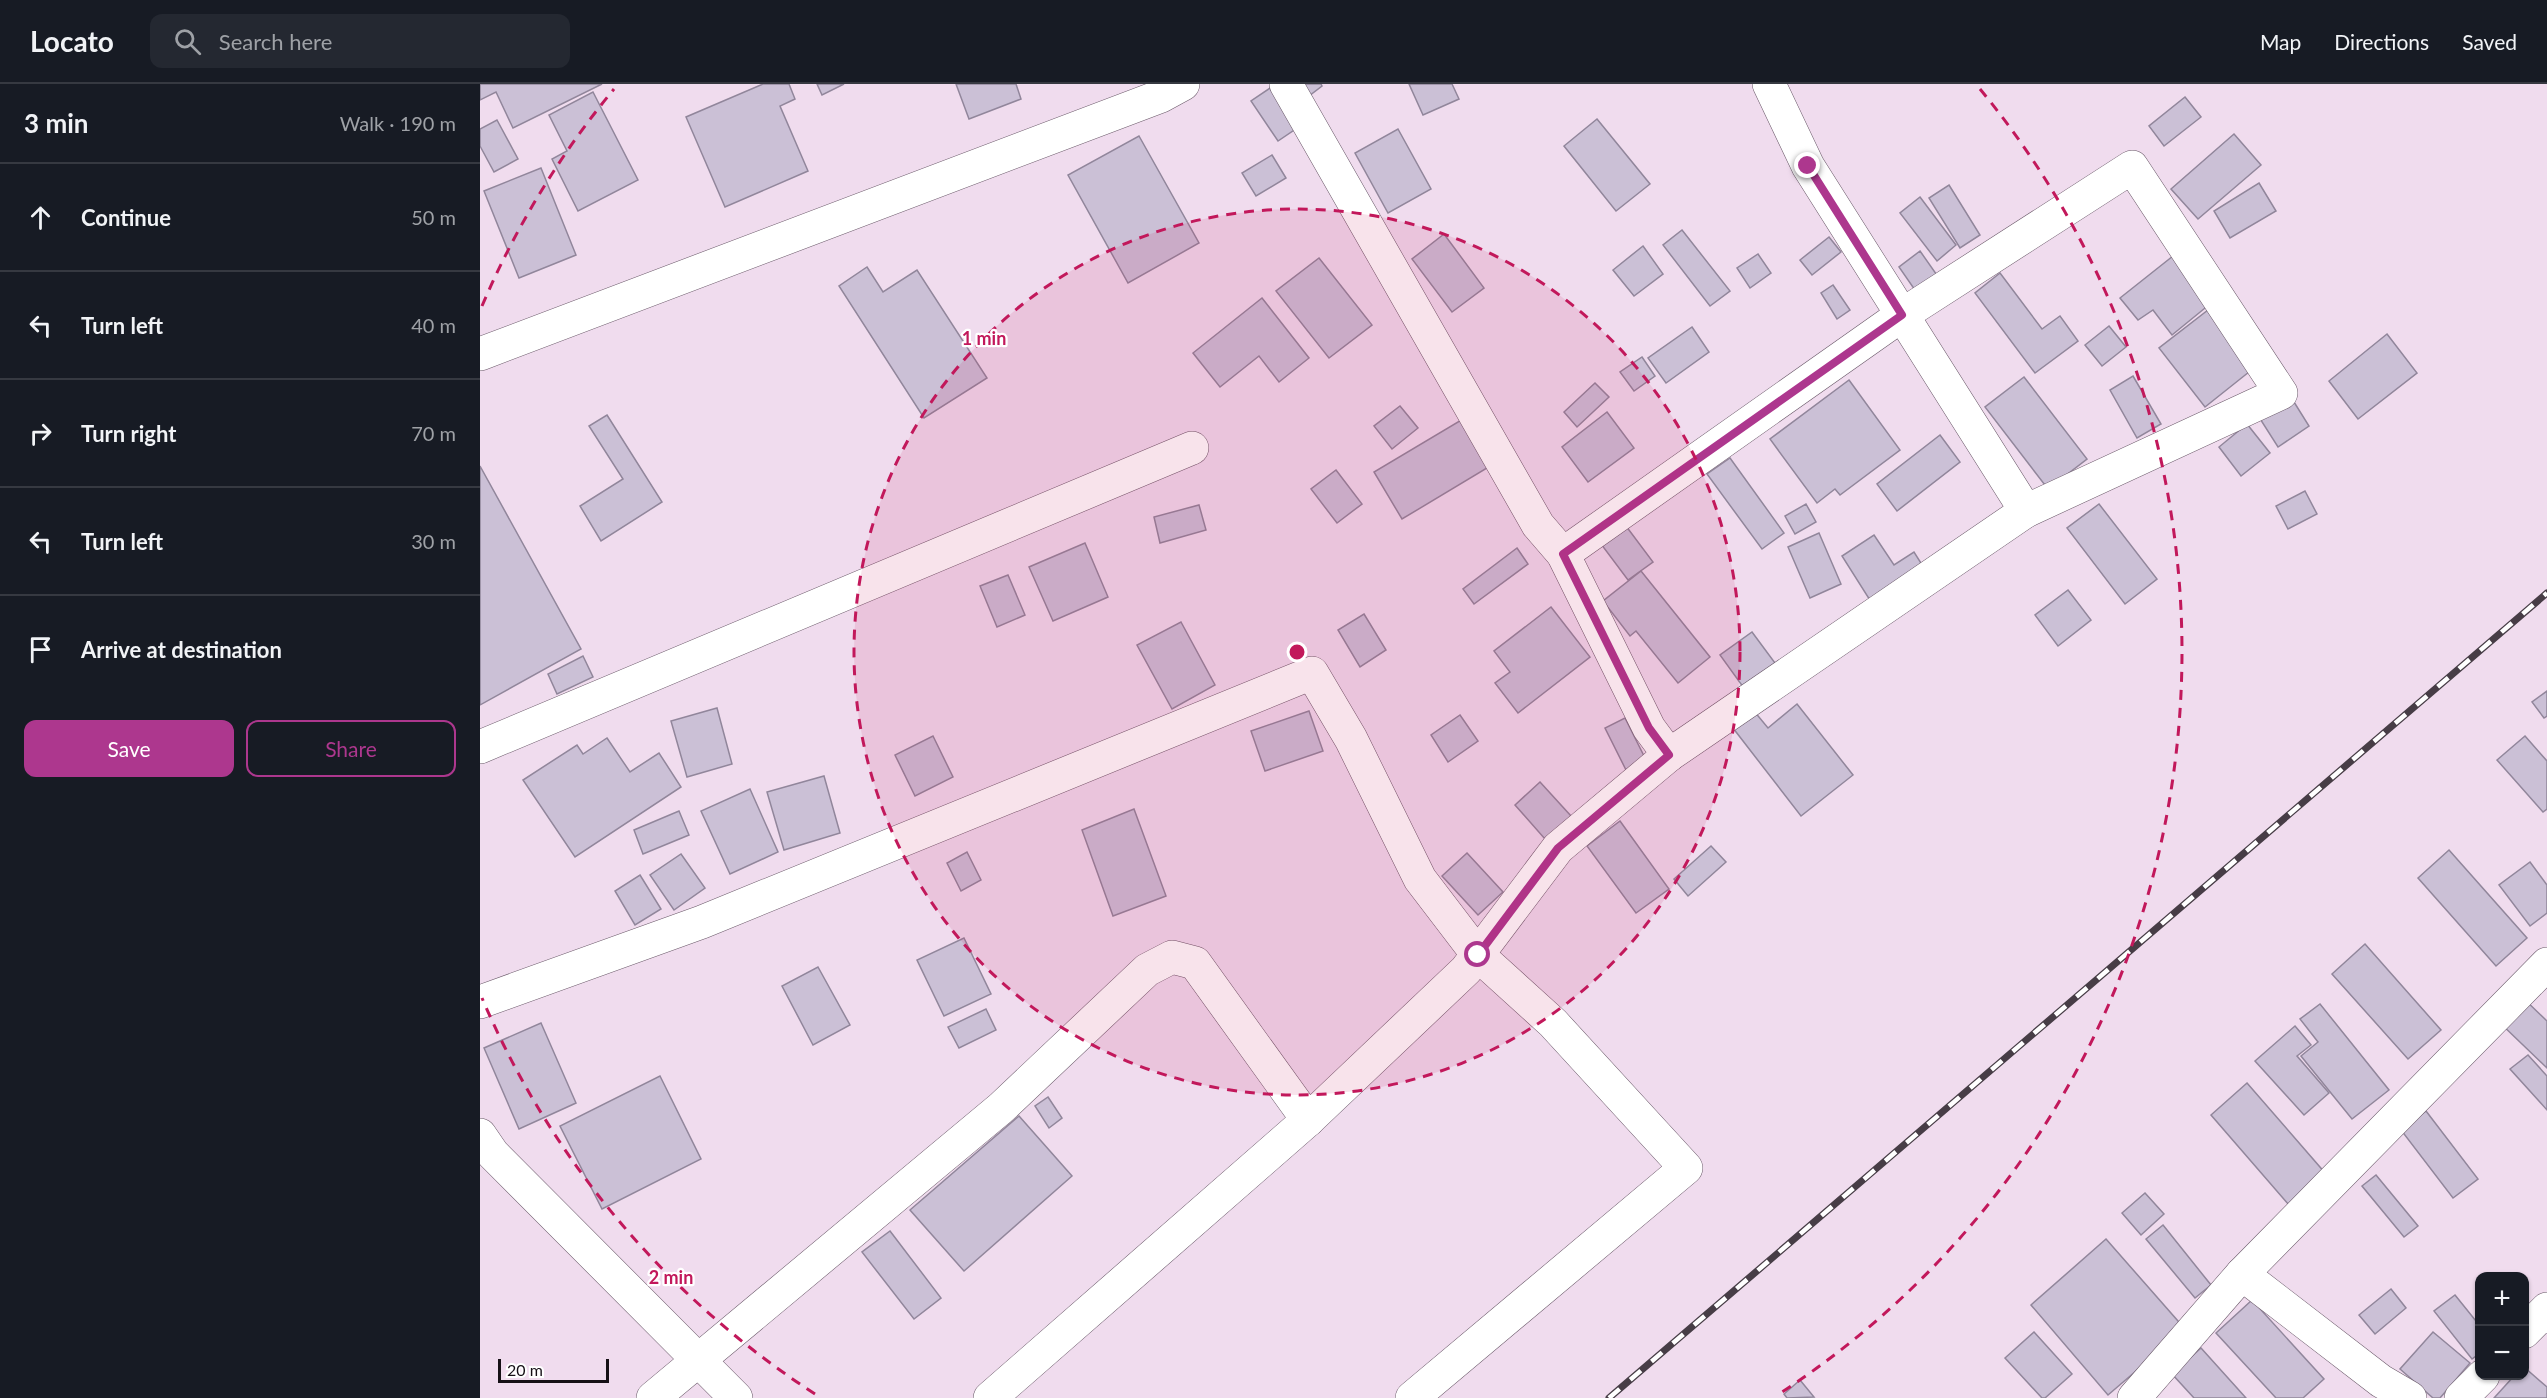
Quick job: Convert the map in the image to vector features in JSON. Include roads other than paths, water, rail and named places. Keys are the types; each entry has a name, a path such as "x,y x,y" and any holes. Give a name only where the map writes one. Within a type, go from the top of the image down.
{"street":[{"path":"1286,84 1538,525 1563,554 1649,728 1669,755"},
{"path":"1769,84 1808,166 2026,511"},
{"path":"480,354 1167,88"},
{"path":"990,1398 1308,1120 1466,970 1558,848 1669,755 2026,511 2281,393 2132,167 1902,315 1563,554"},
{"path":"480,747 1192,448"},
{"path":"480,1002 702,922 1312,673 1351,739 1420,879 1478,955 1553,1023 1686,1168 1412,1398"},
{"path":"654,1398 1001,1108 1147,970 1172,957 1195,963 1308,1120"},
{"path":"2134,1398 2242,1274 2547,964"},
{"path":"480,1135 493,1154 736,1398"},
{"path":"2242,1274 2374,1390 2410,1398"},
{"path":"2529,1327 2547,1309"},
{"path":"2461,1398 2478,1380"}],"railway":[{"path":"1609,1398 2547,593"}]}
